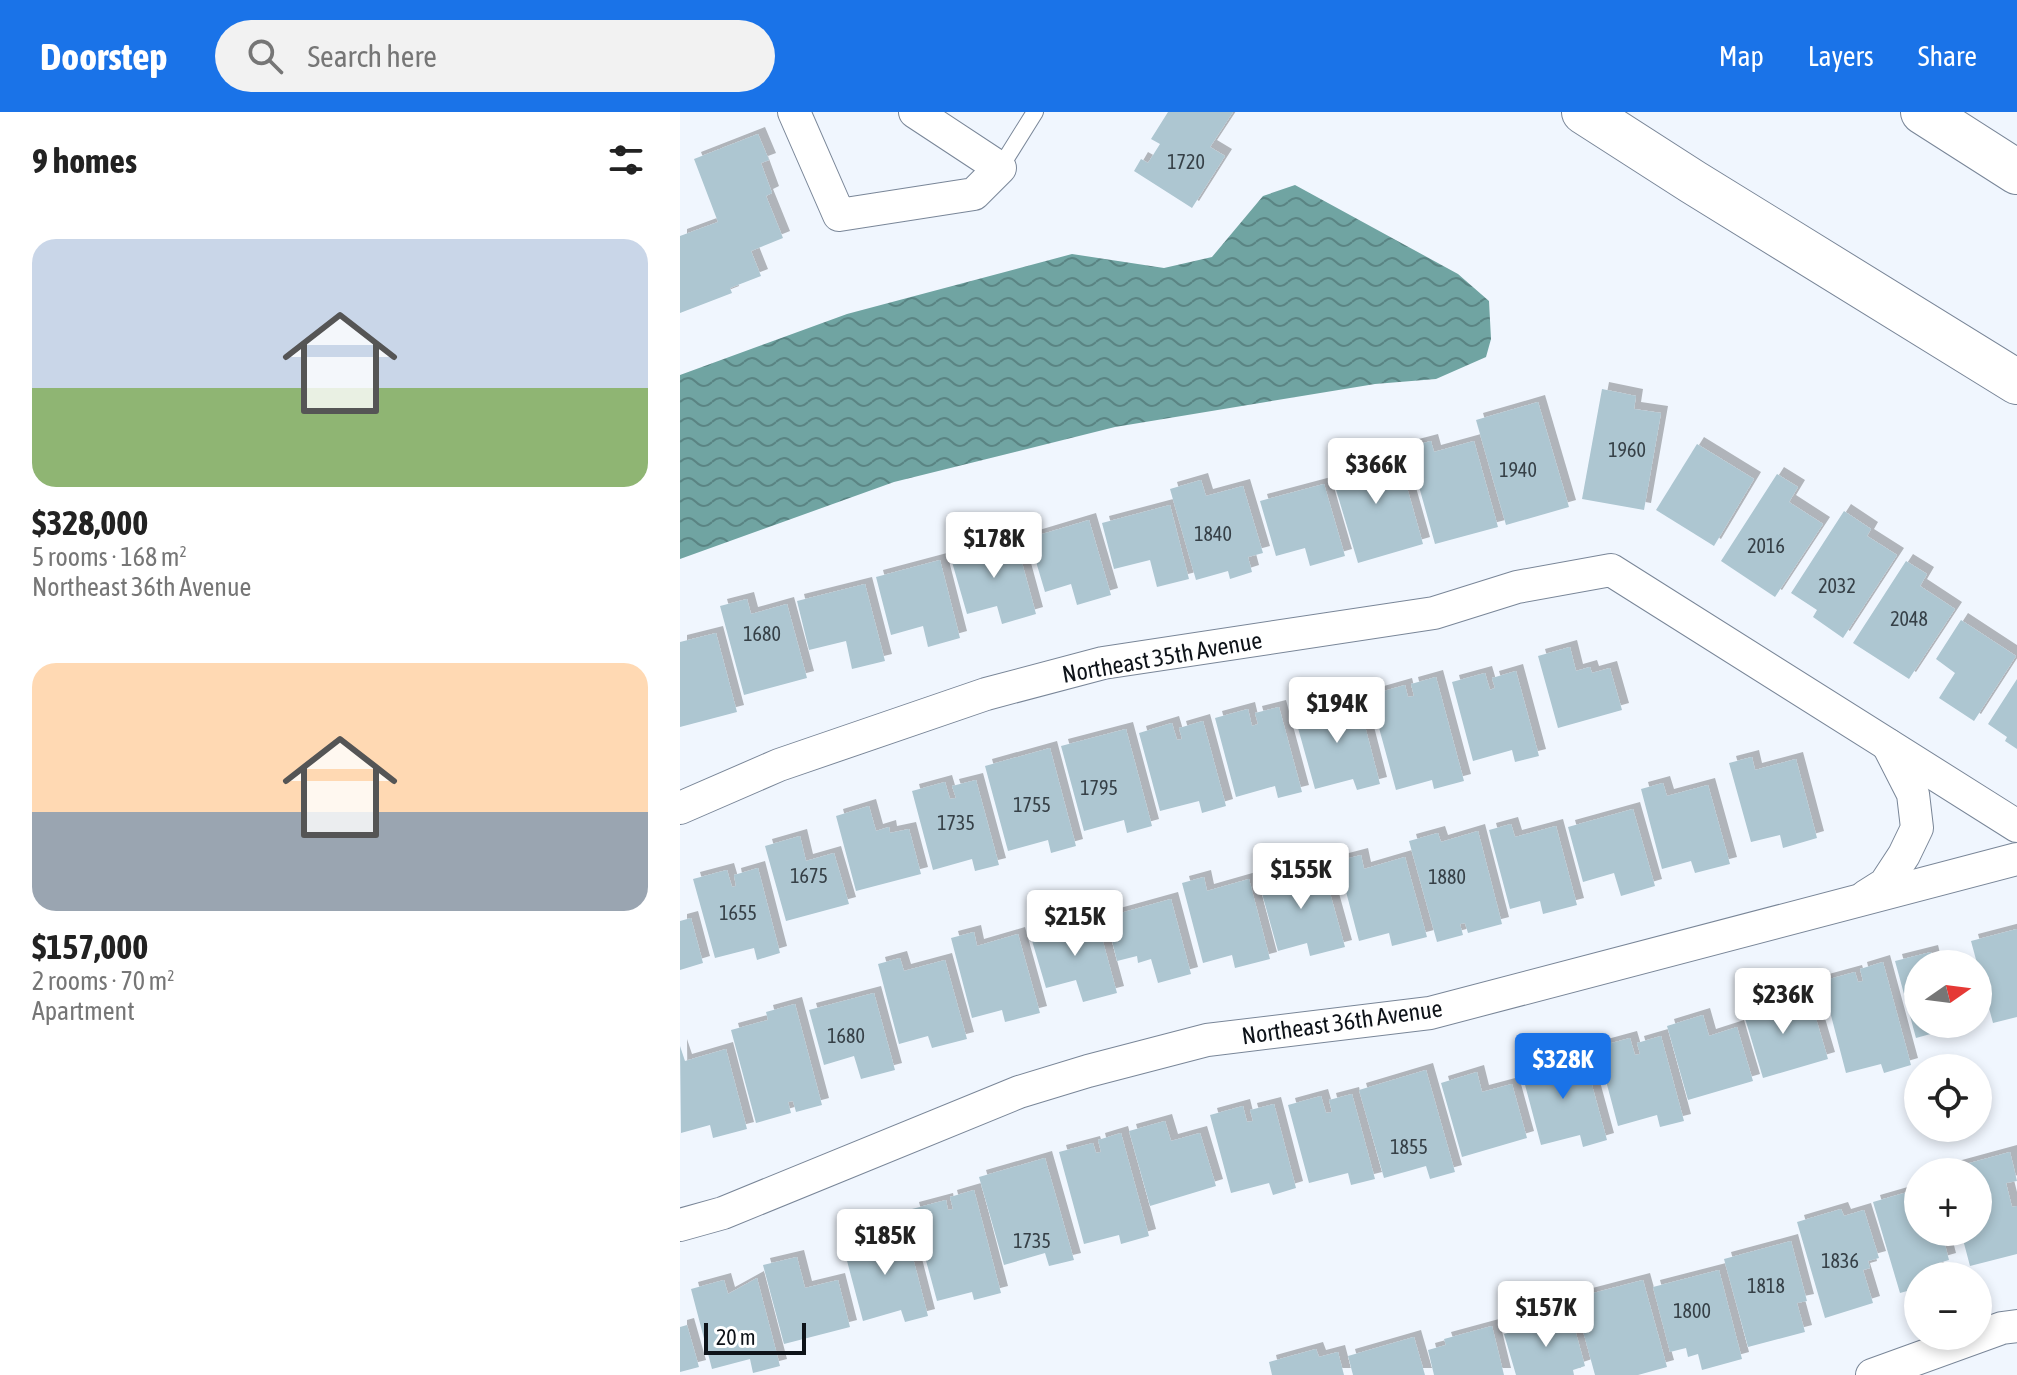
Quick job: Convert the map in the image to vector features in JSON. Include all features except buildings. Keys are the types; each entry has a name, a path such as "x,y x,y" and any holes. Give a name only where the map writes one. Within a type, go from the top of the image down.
{"highway":[{"path":"1584,112 2017,382"},
{"path":"1923,112 2017,172"}],"street":[{"path":"794,112 839,215 974,194 1000,168 915,112"},
{"name":"Northeast 35th Avenue","path":"680,808 779,765 986,694 1103,663 1434,613 1517,587 1611,570 1888,745"},
{"path":"1888,745 2017,826"},
{"path":"1860,900 1885,884 1917,828 1913,794 1888,745"},
{"name":"Northeast 36th Avenue","path":"680,1225 723,1213 1019,1092 1088,1071 1207,1040 1430,1013 2017,859"},
{"path":"1872,1375 2002,1328 2017,1326"}],"lane":[{"path":"1000,168 1035,112"}],"water":[{"path":"1295,185 1458,274 1489,301 1491,339 1486,357 1436,379 1375,384 1115,427 894,482 680,559 680,375 847,314 1072,254 1164,268 1212,257 1263,196"}]}
